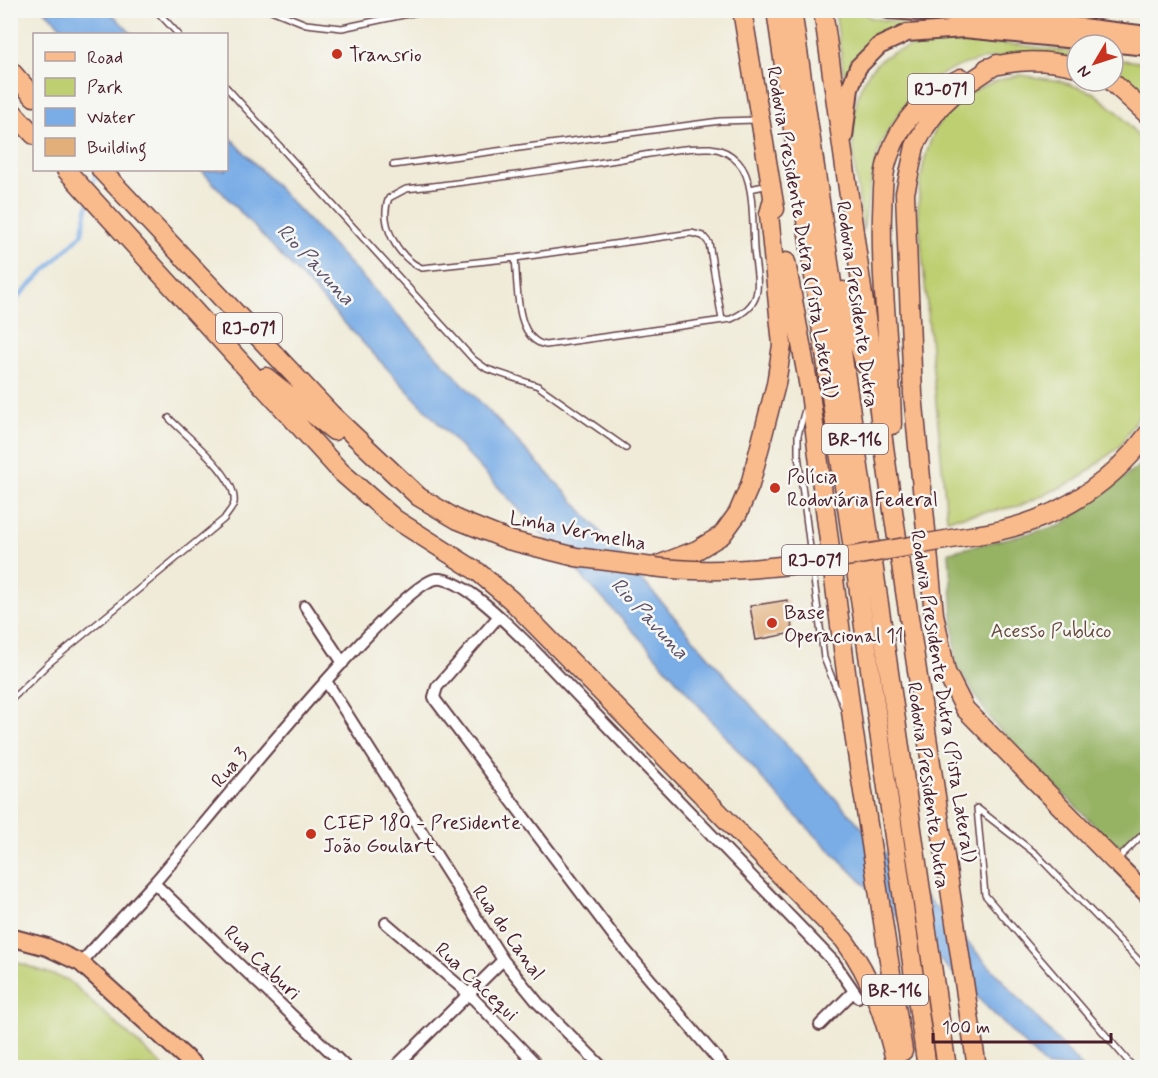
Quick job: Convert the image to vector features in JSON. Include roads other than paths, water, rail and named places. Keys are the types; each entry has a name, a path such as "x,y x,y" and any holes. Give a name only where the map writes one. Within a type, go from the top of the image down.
{"highway":[{"name":"Rodovia Presidente Dutra (Pista Lateral)","path":"742,10 759,120 810,393 854,734 905,1068"},
{"name":"Rodovia Presidente Dutra","path":"776,10 927,1068"},
{"name":"Rodovia Presidente Dutra","path":"792,10 947,1068"},
{"name":"Rodovia Presidente Dutra (Pista Lateral)","path":"823,10 894,518 978,1068"},
{"path":"797,45 811,96 840,280 861,355 876,385"},
{"name":"RJ-071","path":"894,518 892,419 881,243 883,181 888,158 896,137 922,103 953,81 997,64 1046,62 1065,65"},
{"path":"997,64 958,90 940,107 926,126 915,146 905,193 913,394 934,614 946,672 965,710 1115,862"},
{"path":"10,70 33,96"},
{"path":"1124,93 1148,115"},
{"path":"10,108 33,134"},
{"name":"Linha Vermelha","path":"102,171 264,345 382,465 405,485 441,511 491,535 576,557 692,571 742,570 975,535 1033,522 1071,504 1115,471 1148,434"},
{"name":"RJ-071","path":"71,175 225,343"},
{"name":"RJ-071","path":"653,567 711,543 729,526 738,513 750,485 776,384 782,332 769,214 772,192"},
{"path":"225,343 350,444 382,465"},
{"path":"225,343 341,472 395,519 478,572 511,600 844,940 860,960 876,994 897,1068"}],"main road":[{"path":"888,10 999,17 1148,34"},
{"path":"842,149 850,88 858,67 879,46 898,36 925,30 964,28 1148,47"},
{"path":"1115,862 1148,895"},
{"path":"10,936 47,946 81,963 197,1068"}],"street":[{"name":"Rua 3","path":"81,963 154,883 343,663 407,598 428,582 445,579 464,588 499,616 834,962 856,994 820,1025"},
{"path":"305,606 343,663"},
{"path":"499,616 437,687 434,697 436,701 616,939 725,1068"},
{"name":"Rua do Canal","path":"326,681 503,960 538,1003 603,1068"},
{"name":"Rua Caburi","path":"154,883 347,1068"},
{"name":"Rua Cacequi","path":"386,923 470,995 540,1068"},
{"path":"394,1068 503,960"}],"lane":[{"path":"156,10 177,33"},
{"path":"271,10 306,24 342,28 427,10"},
{"path":"228,89 473,359 487,369 538,386 626,448"},
{"path":"393,165 720,121 759,120"},
{"path":"515,258 522,320 528,335 540,344 731,319 748,309 758,294 748,177 736,160 719,150 709,148 406,189 389,198 385,206 385,216 391,234 403,254 422,268 515,258 691,233 703,236 709,243 722,320"},
{"path":"750,189 772,192"},
{"path":"10,701 48,664 224,519 234,503 232,490 223,471 169,418"},
{"path":"1134,1068 985,895 977,808 1036,854 1148,970"},
{"path":"1115,862 1148,830"}],"water":[{"path":"45,11 109,11 131,33 68,33"},
{"name":"Rio Pavuna","path":"228,135 570,497 777,735 1082,1067 1047,1067 787,807 647,646 202,171 228,171"}],"waterway":[{"path":"91,191 96,172"},
{"path":"10,305 82,234 88,204"}],"place":[{"name":"Transrio","path":"337,54"},
{"name":"Polícia Rodoviária Federal","path":"775,488"},
{"name":"Base Operacional 11","path":"772,623"},
{"name":"CIEP 180 - Presidente João Goulart","path":"311,834"}],"park label":[{"name":"Acesso Publico","path":"1051,630"}]}
